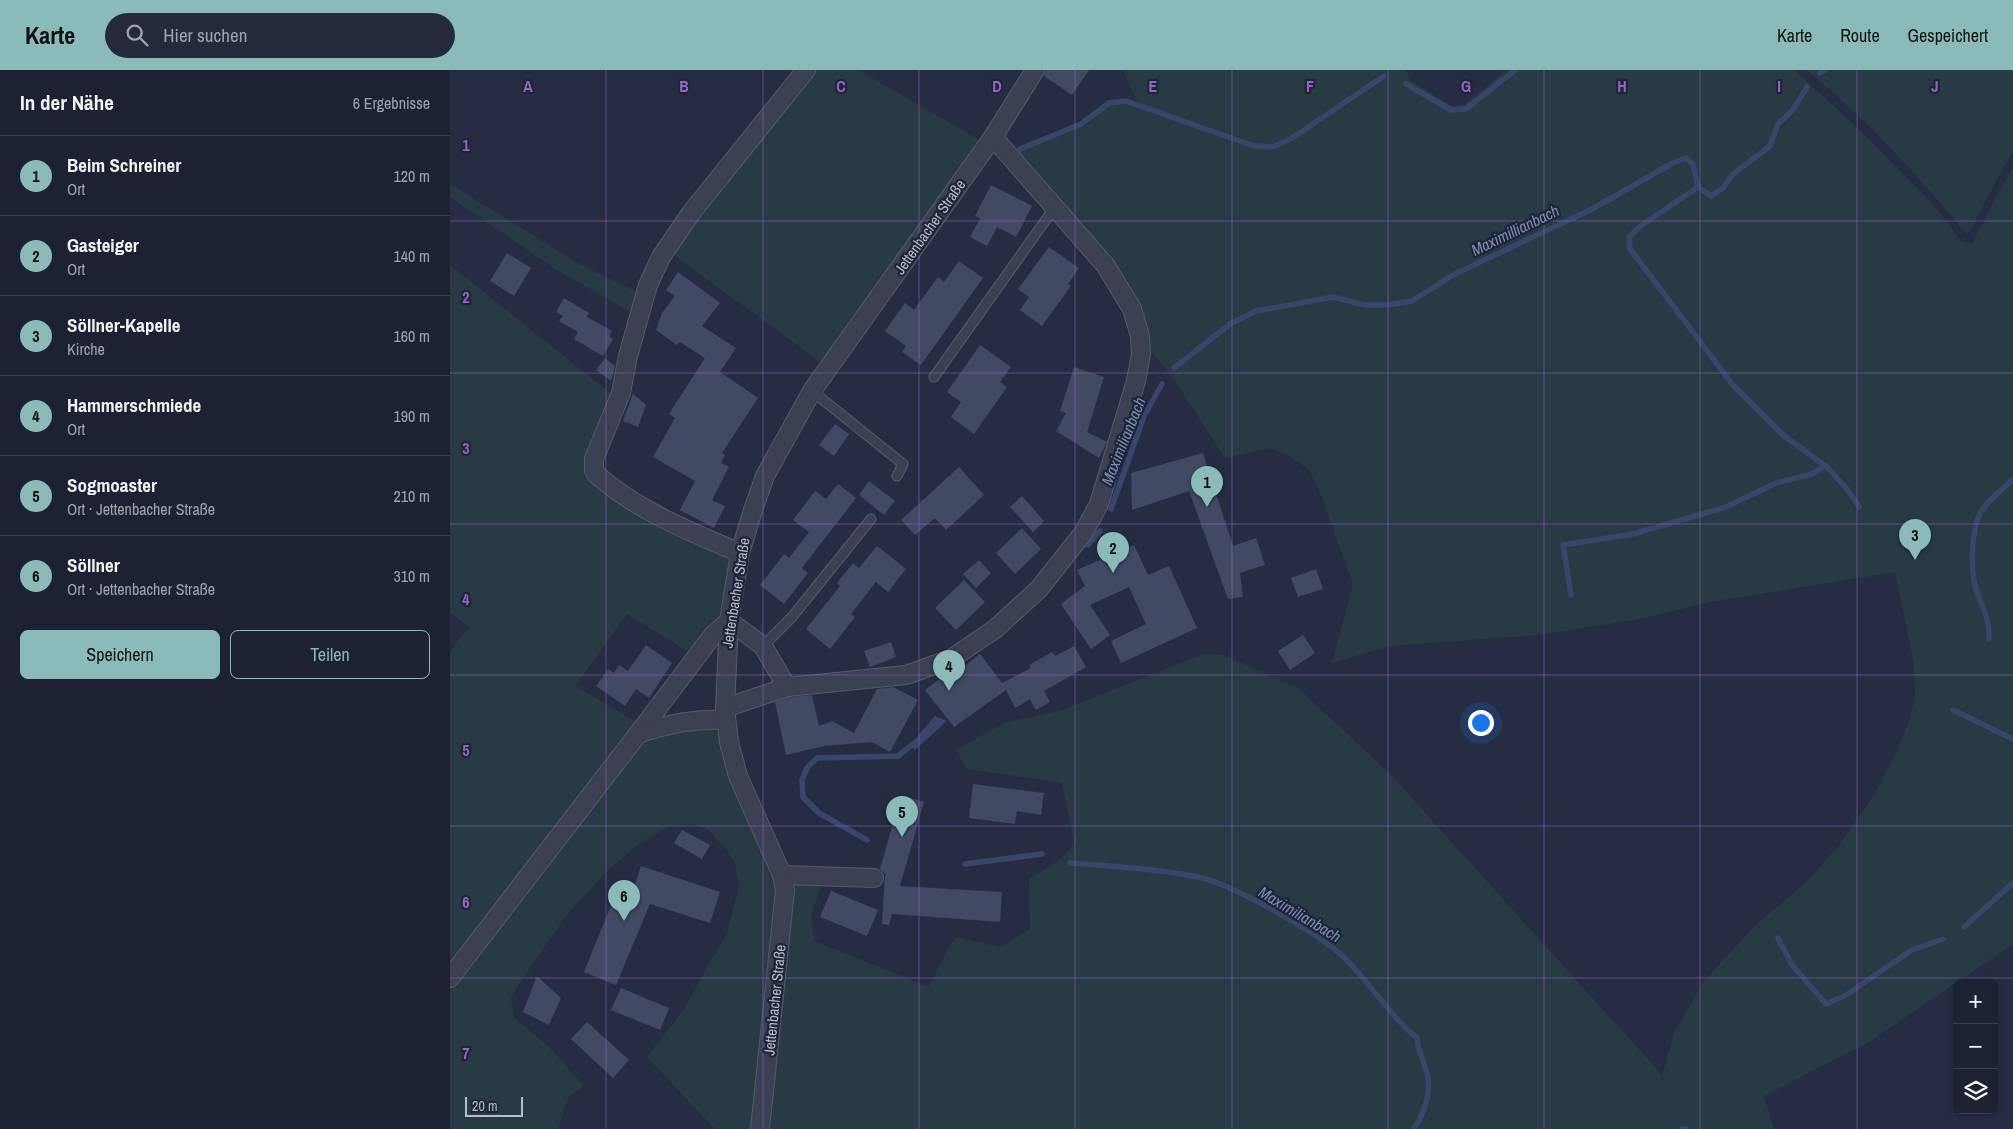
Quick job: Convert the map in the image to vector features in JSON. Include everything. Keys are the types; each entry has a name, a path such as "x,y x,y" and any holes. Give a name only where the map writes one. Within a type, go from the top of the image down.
{"street":[{"path":"740,553 691,532 643,507 598,475 594,470 594,459 621,393 648,285 661,258 691,213 806,70"},
{"name":"Jettenbacher Straße","path":"760,1129 784,915 785,890 782,875 738,776 726,714 730,622 740,553 765,476 812,391 993,137 1036,70"},
{"path":"638,734 673,723 726,714 787,687 906,674 951,660 994,629 1039,589 1084,532 1099,504 1117,448 1136,381 1141,354 1140,336 1132,309 1119,285 1056,206 993,137"},
{"path":"450,978 713,635 730,622 763,646 787,687"},
{"path":"782,875 874,878"}],"lane":[{"path":"934,376 1056,206"},
{"path":"812,391 904,464 897,476"},
{"path":"763,646 792,617 871,519"}],"shaded area":[{"path":"815,70 858,70 983,142 822,363 672,254 689,226"},
{"path":"1123,70 1406,70 1410,80 1452,106 1465,104 1506,70 1794,70 1858,128 1932,203 1961,241 1972,244 2013,166 2013,944 1962,979 1953,979 1953,985 1869,1042 1764,1096 1774,1129 768,1129 791,889 798,882 822,882 811,916 814,941 929,987 955,937 1001,947 1030,929 1029,878 1054,864 1074,843 1062,783 966,769 956,750 1004,723 1060,711 1203,654 1224,655 1298,688 1391,775 1662,1075 1674,1034 1702,983 1755,926 1808,880 1840,844 1876,792 1896,753 1910,719 1915,696 1914,664 1895,572 1710,602 1640,619 1538,635 1390,646 1332,663 1353,584 1324,503 1310,471 1290,456 1270,448 1225,458 1174,379 1150,350 1141,311 1131,290 1096,243 1016,148 1080,123 1108,101 1125,99 1138,103"},
{"path":"1807,70 2013,70 2013,151 1967,235 1930,191 1871,128"},
{"path":"450,184 581,265 639,293 636,304 629,311 557,270 450,197"},
{"path":"450,265 615,397 588,465 727,555 730,568 730,582 722,608 694,655 627,614 575,686 640,724 450,969 450,652 469,627 450,613"},
{"path":"704,723 718,731 724,753 777,883 753,1129 717,1129 713,1127 647,1057 682,1012 727,933 739,886 735,862 727,851 709,830 693,824 672,825 640,843 609,869 565,917 511,998 513,1016 553,1051 584,1086 569,1096 558,1129 450,1129 450,985 641,737"}],"water":[{"path":"935,716 947,721 915,750 910,745"}],"building":[{"path":"1046,70 1089,70 1072,95 1044,76"},
{"path":"991,185 1032,206 1016,237 997,227 987,246 970,237 980,219 975,216"},
{"path":"1049,247 1079,268 1068,284 1071,286 1042,326 1020,310 1029,297 1018,289"},
{"path":"507,253 531,268 514,296 490,281"},
{"path":"959,261 983,278 921,365 902,352 906,346 885,331 905,303 914,310 938,277 944,282"},
{"path":"678,272 720,303 702,326 736,348 720,372 758,398 722,453 725,455 721,463 729,467 712,500 725,506 714,528 680,510 695,481 653,457 675,418 669,414 705,358 680,342 677,345 656,330 662,313 675,296 666,290"},
{"path":"564,298 589,313 587,317 612,331 609,337 613,339 603,356 574,339 578,332 559,321 563,316 556,312"},
{"path":"980,345 1011,367 1000,382 1007,387 974,434 951,417 961,402 947,392"},
{"path":"605,358 615,366 611,381 596,370"},
{"path":"1074,367 1104,377 1087,432 1107,442 1099,458 1056,431 1066,413 1060,411"},
{"path":"633,394 646,405 638,427 623,421"},
{"path":"835,424 849,434 834,456 819,445"},
{"path":"1203,453 1233,546 1256,538 1265,565 1240,573 1243,597 1228,599 1189,491 1132,510 1131,473"},
{"path":"959,467 984,495 946,530 935,518 915,535 901,520"},
{"path":"869,481 895,501 884,515 859,495"},
{"path":"838,484 856,498 802,568 808,573 784,604 760,585 784,554 789,558 809,532 793,520 815,491 826,499"},
{"path":"1022,496 1044,521 1033,532 1010,507"},
{"path":"1022,528 1041,549 1015,574 996,553"},
{"path":"1134,545 1148,575 1169,566 1197,628 1121,663 1111,641 1146,624 1129,587 1090,605 1110,635 1091,649 1061,604 1085,586 1077,570"},
{"path":"877,546 906,569 888,592 876,582 851,614 855,617 830,649 806,629 840,586 837,583 853,563 859,568"},
{"path":"979,560 991,573 976,588 963,574"},
{"path":"1316,569 1323,589 1298,597 1291,578"},
{"path":"964,580 985,602 956,630 935,608"},
{"path":"1303,635 1315,653 1290,670 1278,651"},
{"path":"891,642 896,657 870,667 864,651"},
{"path":"646,645 672,663 649,698 636,689 625,706 596,686 608,669 614,673 619,665 628,671"},
{"path":"1074,646 1086,667 1044,691 1050,702 1036,710 1030,699 1015,708 1006,690 954,727 925,690 950,671 953,675 980,654 1002,683 1031,668 1029,665 1052,652 1055,656"},
{"path":"893,687 918,700 890,752 872,742 824,746 786,755 775,702 789,697 812,695 819,726 832,721 854,733 877,689"},
{"path":"973,784 1044,793 1041,815 1017,811 1015,824 969,818"},
{"path":"901,795 924,802 900,886 1002,892 1000,922 892,914 889,925 882,924 885,874 880,869"},
{"path":"682,830 710,845 702,859 674,843"},
{"path":"641,866 720,892 710,923 650,904 616,985 584,972 615,896 624,899 626,892 632,894"},
{"path":"831,891 878,910 867,936 820,917"},
{"path":"537,976 561,998 549,1025 523,1012"},
{"path":"621,988 669,1008 660,1030 611,1010"},
{"path":"587,1022 629,1060 613,1078 571,1039"}],"waterway":[{"path":"1406,84 1451,110 1466,109 1515,70"},
{"name":"Maximillianbach","path":"1820,73 1825,70"},
{"path":"1020,149 1081,124 1109,103 1126,101 1254,146 1273,147 1292,138 1384,76"},
{"name":"Maximillianbach","path":"1174,368 1230,324 1256,311 1333,297 1364,305 1388,305 1412,301 1453,275 1594,208 1671,164 1686,158 1693,164 1698,187 1711,196 1723,188 1733,174 1770,146 1778,124 1792,111 1807,87"},
{"path":"1698,187 1639,227 1629,237 1630,249 1733,385 1783,435 1827,467 1848,490 1859,507"},
{"name":"Maximilianbach","path":"1111,509 1144,416 1162,384"},
{"path":"1571,595 1563,545 1633,534 1726,507 1776,483 1812,474 1825,466"},
{"path":"1989,639 1987,620 1973,575 1974,533 1976,523 1985,506 2013,479"},
{"name":"Maximilianbach","path":"1088,545 1100,531"},
{"path":"1953,710 2013,739"},
{"name":"Maximilianbach","path":"867,840 819,813 803,797 802,780 807,768 817,758 898,756 916,742"},
{"name":"Maximilianbach","path":"965,864 1042,854"},
{"name":"Maximilianbach","path":"1070,863 1166,872 1213,881 1270,909 1325,942 1338,952 1359,973 1396,1018 1417,1038 1429,1085 1422,1115 1414,1129"},
{"path":"1964,927 2013,883"},
{"path":"1778,938 1792,965 1826,1004 1846,995 1912,950 1943,939"}],"place":[{"name":"Beim Schreiner","path":"1207,507"},
{"name":"Söllner-Kapelle","path":"1915,560"},
{"name":"Gasteiger","path":"1113,573"},
{"name":"Hammerschmiede","path":"949,691"},
{"name":"Sogmoaster","path":"902,837"},
{"name":"Söllner","path":"624,921"}]}
